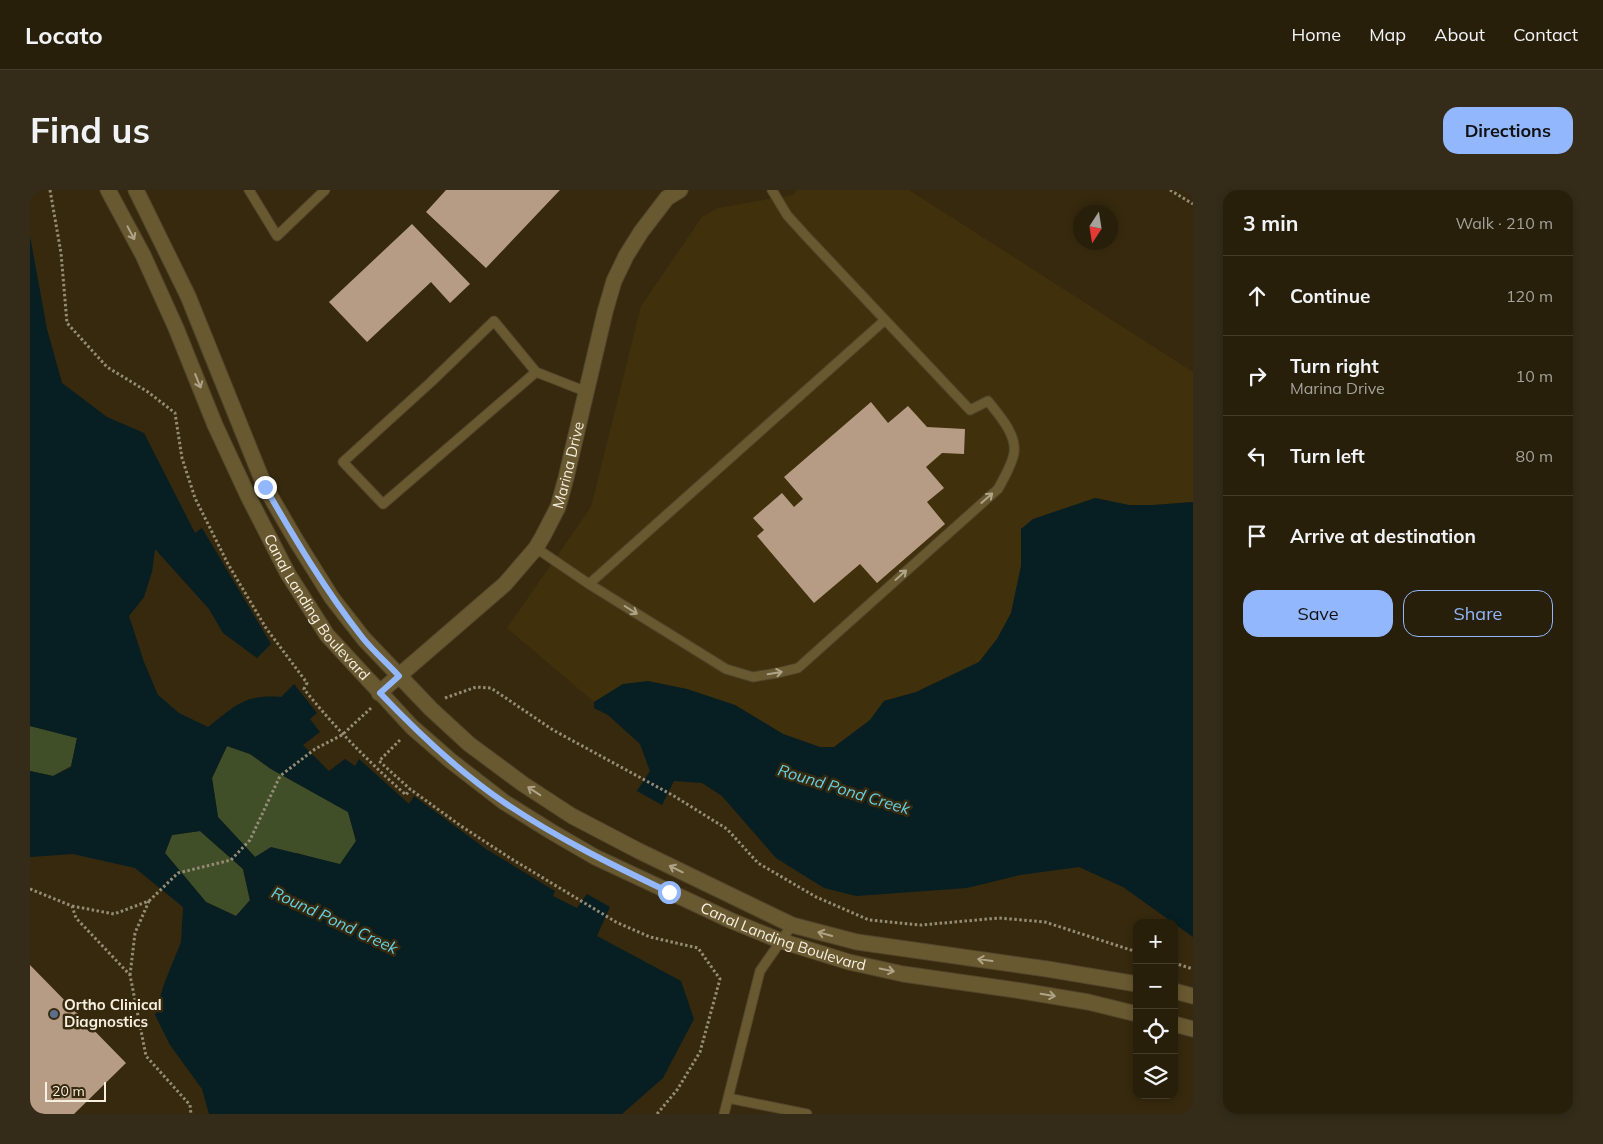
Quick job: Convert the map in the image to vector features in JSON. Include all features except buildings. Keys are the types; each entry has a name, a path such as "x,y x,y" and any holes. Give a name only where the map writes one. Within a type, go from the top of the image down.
{"street":[{"name":"Canal Landing Boulevard","path":"108,190 143,255 176,328 215,424 248,496 288,574 327,635 412,727 451,762 504,802 595,857 732,921 781,941 848,962 903,974 1041,994 1088,1002 1133,1013"},
{"name":"Canal Landing Boulevard","path":"136,190 188,296 265,487 297,542 332,598 364,639 431,709 469,744 523,784 572,816 680,872 792,924 857,942 1133,983"},
{"name":"Marina Drive","path":"380,693 505,584 536,548 558,507 614,281 641,232 667,198 680,190"},
{"path":"1178,992 1193,996"},
{"path":"1178,1025 1193,1029"}],"lane":[{"path":"249,190 277,236 325,190"},
{"path":"536,548 726,669 753,676 777,674 798,668 998,489 1014,452 1012,437 1004,421 988,400 970,410 787,215 772,190"},
{"path":"590,584 885,320"},
{"path":"536,372 383,504 342,462 431,382 494,321 536,372 586,392"},
{"path":"724,1114 760,971 792,924"},
{"path":"728,1098 806,1114"}],"path":[{"path":"50,190 60,253 67,323 107,367 148,392 175,413 182,458 195,498 228,564 266,628 307,683 304,689 342,735 373,766 406,795 410,789"},
{"path":"1170,190 1193,204"},
{"path":"440,700 476,687 491,688 553,730 674,796 727,830 758,863 816,897 869,920 921,925 998,918 1045,922 1133,951"},
{"path":"30,889 72,906 114,914 149,901 178,874 231,860 250,840 280,776 315,749 342,735 372,707 378,714"},
{"path":"402,738 379,761 410,789 510,858 616,922 650,937 698,948 720,980 700,1052 677,1090 657,1114"},
{"path":"149,901 135,933 130,974 146,1056 190,1105 191,1114"},
{"path":"72,906 76,918 130,974"},
{"path":"1177,964 1193,969"}],"shaded area":[{"path":"797,190 909,190 1193,372 1193,502 1129,505 1095,498 1021,530 1021,566 1011,613 997,639 979,662 916,692 884,701 870,720 834,747 820,747 783,734 735,705 687,689 623,684 594,702 507,628 591,507 641,306 702,217 718,208 793,195"}],"green space":[{"path":"30,726 77,738 71,766 53,776 30,771"},
{"path":"227,746 250,754 271,769 348,812 356,841 340,865 297,853 255,857 218,817 212,778"},
{"path":"200,831 243,869 250,901 236,916 206,902 165,853 172,835"}],"water":[{"name":"Round Pond Creek","path":"30,236 47,329 62,383 107,417 144,433 195,533 202,528 271,644 257,658 223,633 209,609 155,549 152,572 144,597 129,616 144,662 158,695 179,713 208,727 241,703 258,697 281,697 294,684 317,713 310,719 320,732 303,745 329,771 345,759 355,766 359,759 409,804 414,796 486,849 555,891 553,896 577,908 587,894 610,907 597,936 681,981 694,1019 663,1078 622,1114 209,1114 202,1089 170,1045 155,1015 164,984 181,942 183,907 135,868 73,854 30,857 30,771 53,776 71,767 77,738 30,726","holes":["227,746 250,754 271,769 348,812 356,841 340,864 271,847 255,857 218,817 212,778","200,831 243,869 250,900 236,916 206,902 165,853 172,835"]},
{"name":"Round Pond Creek","path":"1095,498 1129,505 1193,502 1193,937 1178,926 1178,919 1168,919 1123,887 1079,867 1020,875 967,888 856,896 824,888 776,858 722,796 702,783 674,781 662,805 637,791 650,771 640,744 608,715 594,708 594,702 623,684 648,681 687,689 735,705 783,734 820,747 834,747 870,720 884,701 916,692 979,662 997,639 1011,613 1021,566 1021,529 1033,519"}],"place":[{"name":"Ortho Clinical Diagnostics","path":"54,1014"}],"route":[{"path":"265,487 332,598 364,639 399,676 380,693 412,727 451,762 504,802 595,857 669,892"}]}
